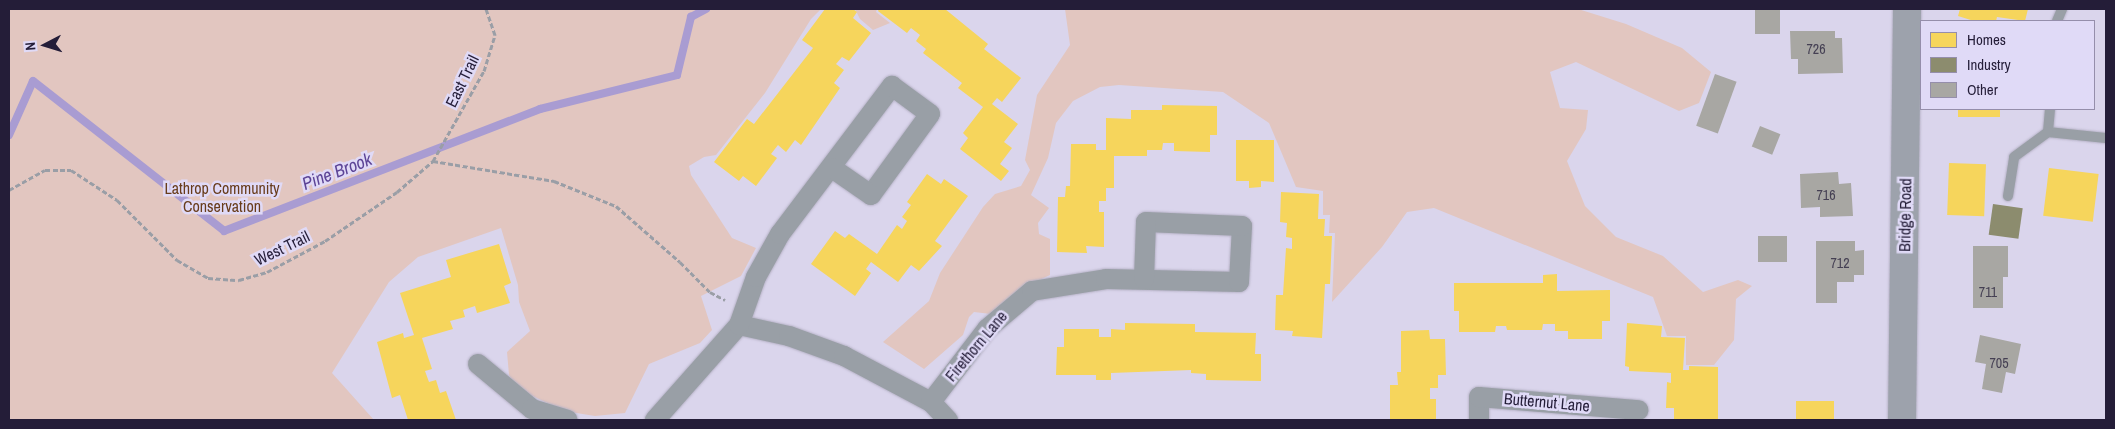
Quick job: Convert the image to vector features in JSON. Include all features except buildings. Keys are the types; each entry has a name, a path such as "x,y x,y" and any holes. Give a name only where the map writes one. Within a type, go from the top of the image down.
{"main road":[{"name":"Bridge Road","path":"1902,420 1907,9"}],"street":[{"path":"655,420 739,325 756,278 780,234 832,168 892,86 930,114 871,196 832,168"},
{"name":"Firethorn Lane","path":"931,402 987,329 1032,291 1078,282 1144,279 1239,282 1242,226 1146,222 1144,279"},
{"path":"739,325 826,348 870,368 931,402 948,420"},
{"path":"478,364 532,408 567,420"},
{"name":"Butternut Lane","path":"1479,420 1479,397 1638,410"}],"lane":[{"path":"2048,132 2050,110"},
{"path":"2008,196 2014,157 2048,132 2106,138"}],"path":[{"name":"East Trail","path":"434,160 484,72 495,35 486,9"},
{"name":"West Trail","path":"9,190 45,170 71,170 116,200 178,260 208,278 239,280 267,272 325,241 397,192 434,160"},
{"path":"434,160 554,181 616,206 680,262 710,292 728,301"}],"green space":[{"name":"Lathrop Community Conservation","path":"9,9 821,9 811,19 765,93 716,155 704,157 689,166 691,175 732,238 756,248 741,276 701,296 712,330 700,343 649,364 625,413 595,416 564,411 518,389 509,375 507,352 530,331 519,302 518,285 501,228 418,257 389,282 332,373 374,420 9,420"},
{"path":"855,9 877,9 876,12 890,23 873,30 860,19"},
{"path":"1065,9 1578,9 1626,24 1682,48 1711,72 1699,103 1679,111 1576,62 1550,72 1560,108 1588,110 1586,129 1567,161 1585,206 1616,237 1663,256 1703,292 1738,280 1752,286 1736,299 1734,340 1714,365 1686,365 1686,336 1667,336 1653,297 1434,208 1407,212 1382,247 1332,302 1335,233 1329,233 1330,215 1323,215 1323,191 1296,187 1269,123 1223,92 1119,85 1100,87 1073,101 1056,123 1048,158 1031,195 1049,208 1038,223 1039,234 1050,239 1050,275 1018,290 991,314 974,312 969,317 963,335 924,369 883,342 929,301 940,273 983,207 995,194 1021,186 1030,170 1025,160 1037,95 1070,45"}],"waterway":[{"name":"Pine Brook","path":"9,135 33,81 224,231 540,109 677,75 691,17 706,9"}]}
